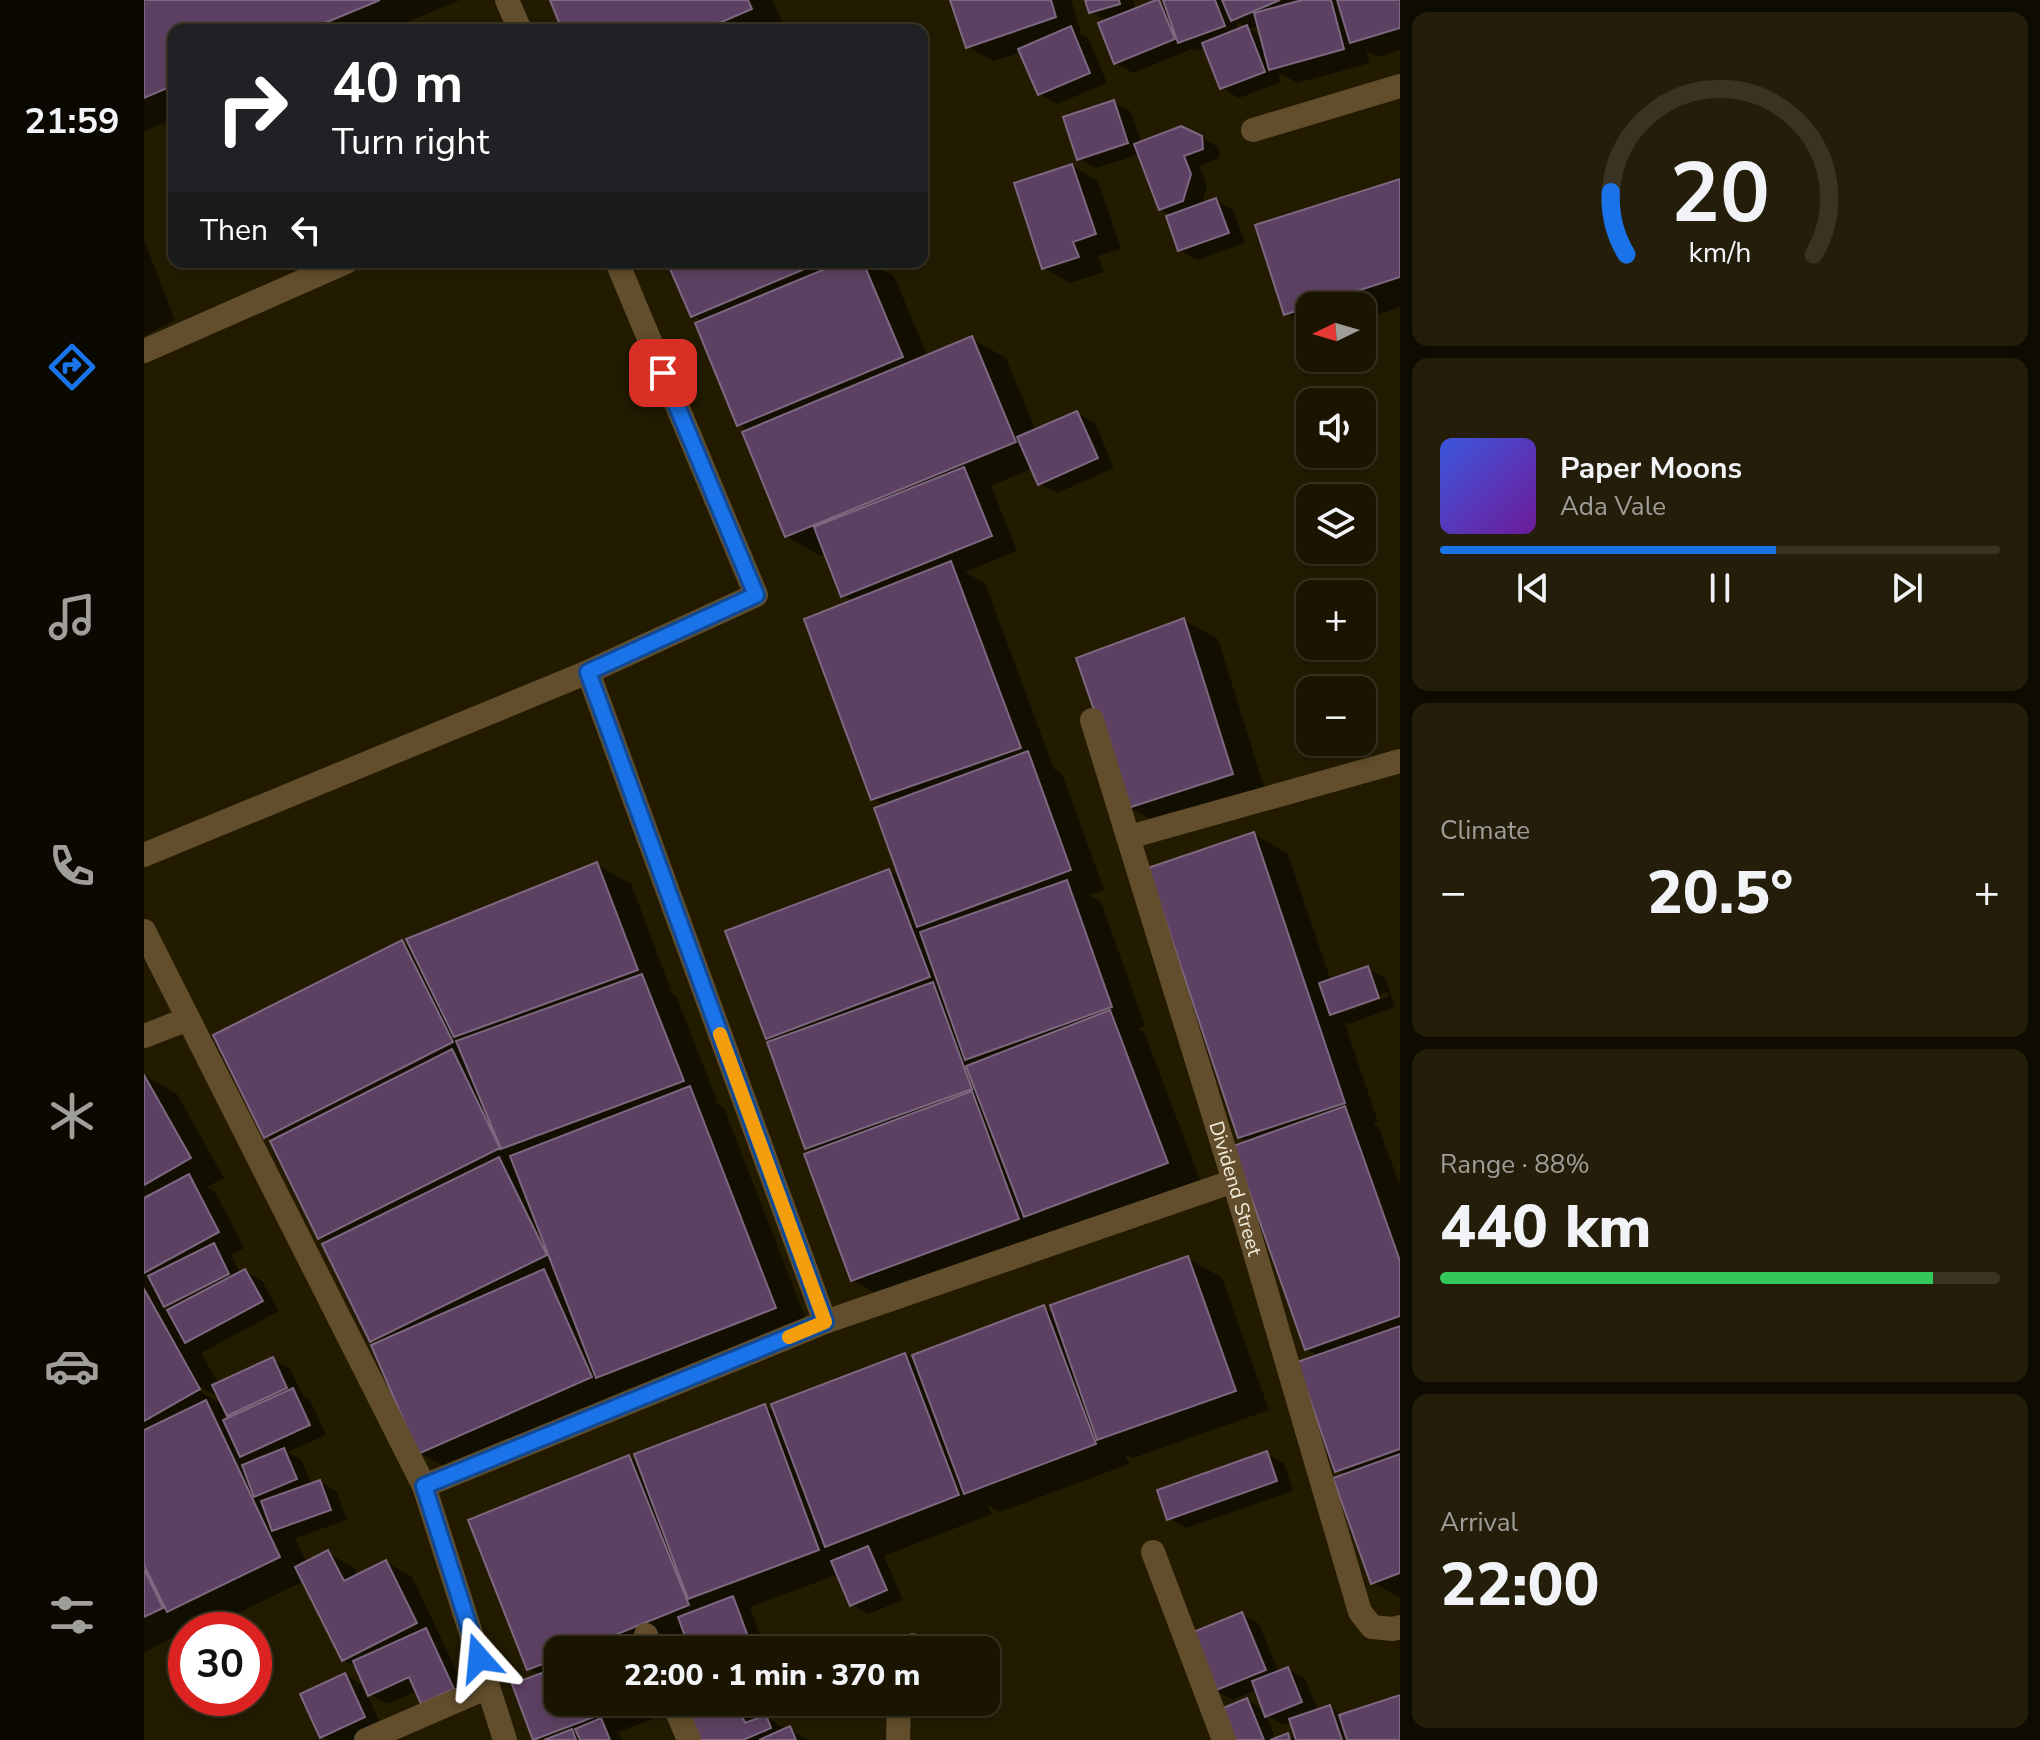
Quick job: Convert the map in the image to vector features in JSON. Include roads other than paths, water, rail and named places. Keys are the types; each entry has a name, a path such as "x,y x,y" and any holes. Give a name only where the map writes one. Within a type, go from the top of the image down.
{"street":[{"path":"507,0 517,24"},
{"path":"1253,130 1400,86"},
{"path":"144,351 332,268"},
{"path":"144,855 588,672 756,595 620,268"},
{"path":"588,672 825,1322"},
{"name":"Dividend Street","path":"1092,720 1234,1181 1360,1612 1372,1627 1400,1627"},
{"path":"1129,837 1400,761"},
{"path":"144,931 424,1486 505,1740"},
{"path":"144,1036 188,1019"},
{"path":"424,1486 825,1322 1234,1181"},
{"path":"1153,1552 1224,1740"},
{"path":"366,1740 488,1687"},
{"path":"679,1716 689,1740"},
{"path":"898,1740 899,1716"}]}
